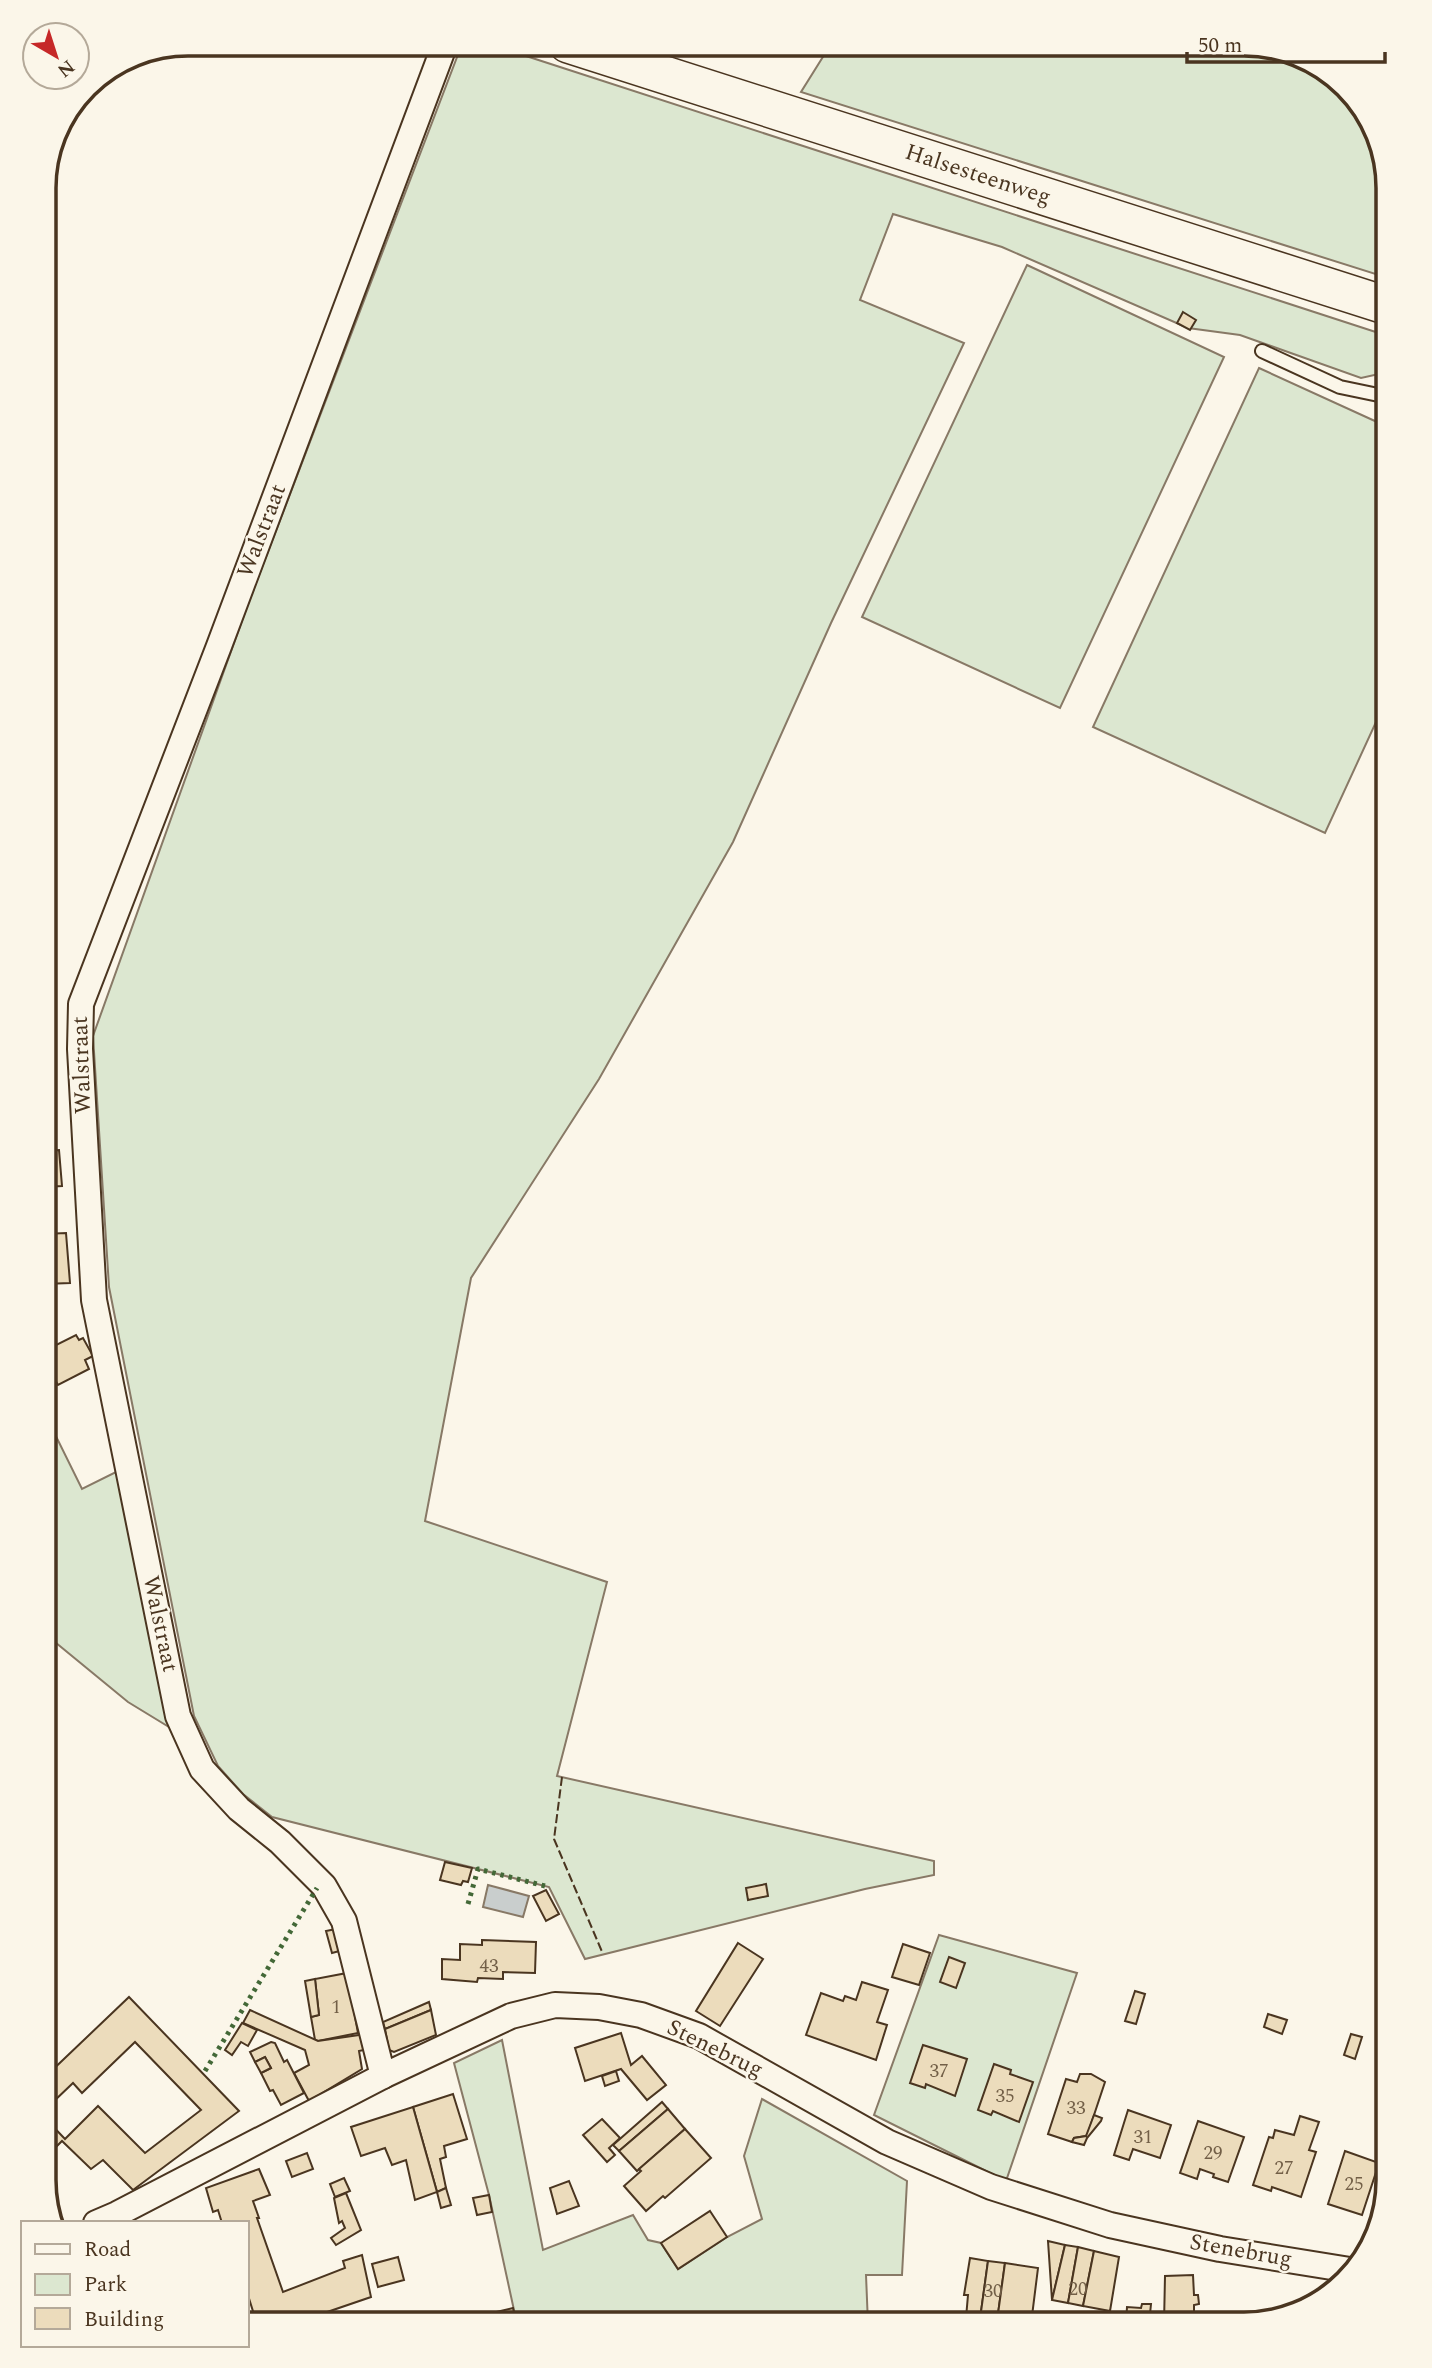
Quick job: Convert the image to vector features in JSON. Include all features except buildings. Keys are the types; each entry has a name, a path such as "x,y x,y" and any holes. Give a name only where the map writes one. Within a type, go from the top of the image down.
{"main road":[{"name":"Halsesteenweg","path":"606,56 1376,302"}],"street":[{"name":"Walstraat","path":"383,2076 344,1922 324,1886 280,1842 239,1809 202,1769 178,1716 94,1300 80,1049 80,1004 224,634 440,56"},
{"name":"Stenebrug","path":"101,2221 383,2076 511,2017 555,2005 599,2007 641,2015 699,2036 887,2142 991,2187 1110,2225 1220,2249 1341,2269"}],"lane":[{"path":"1262,351 1340,387 1376,394"}],"green space":[{"path":"457,56 526,56 1376,332 1376,375 1361,378 1240,335 1188,328 1002,247 893,214 860,300 964,343 831,623 733,842 599,1079 471,1278 425,1521 607,1582 557,1776 934,1861 934,1875 865,1889 585,1959 549,1887 272,1817 243,1794 218,1766 194,1716 109,1287 93,1036 248,604"},
{"path":"824,56 1253,56 1286,63 1317,78 1343,101 1354,115 1369,146 1376,188 1376,274 801,92"},
{"path":"1027,265 1224,357 1060,708 862,617"},
{"path":"1259,368 1376,422 1376,722 1325,833 1093,727"},
{"path":"56,1436 82,1489 118,1471 169,1727 128,1702 56,1643"},
{"path":"939,1935 1077,1973 1006,2181 874,2115"},
{"path":"502,2040 543,2250 633,2215 648,2240 661,2243 678,2269 727,2237 762,2219 744,2156 762,2099 907,2181 902,2275 866,2275 868,2312 514,2312 489,2195 454,2063"}],"shaded area":[{"path":"488,1885 529,1896 523,1917 483,1907"}],"hedge":[{"path":"468,1904 478,1869 549,1887"},
{"path":"205,2071 317,1888"}],"fence":[{"path":"562,1777 554,1839 603,1954"}]}
